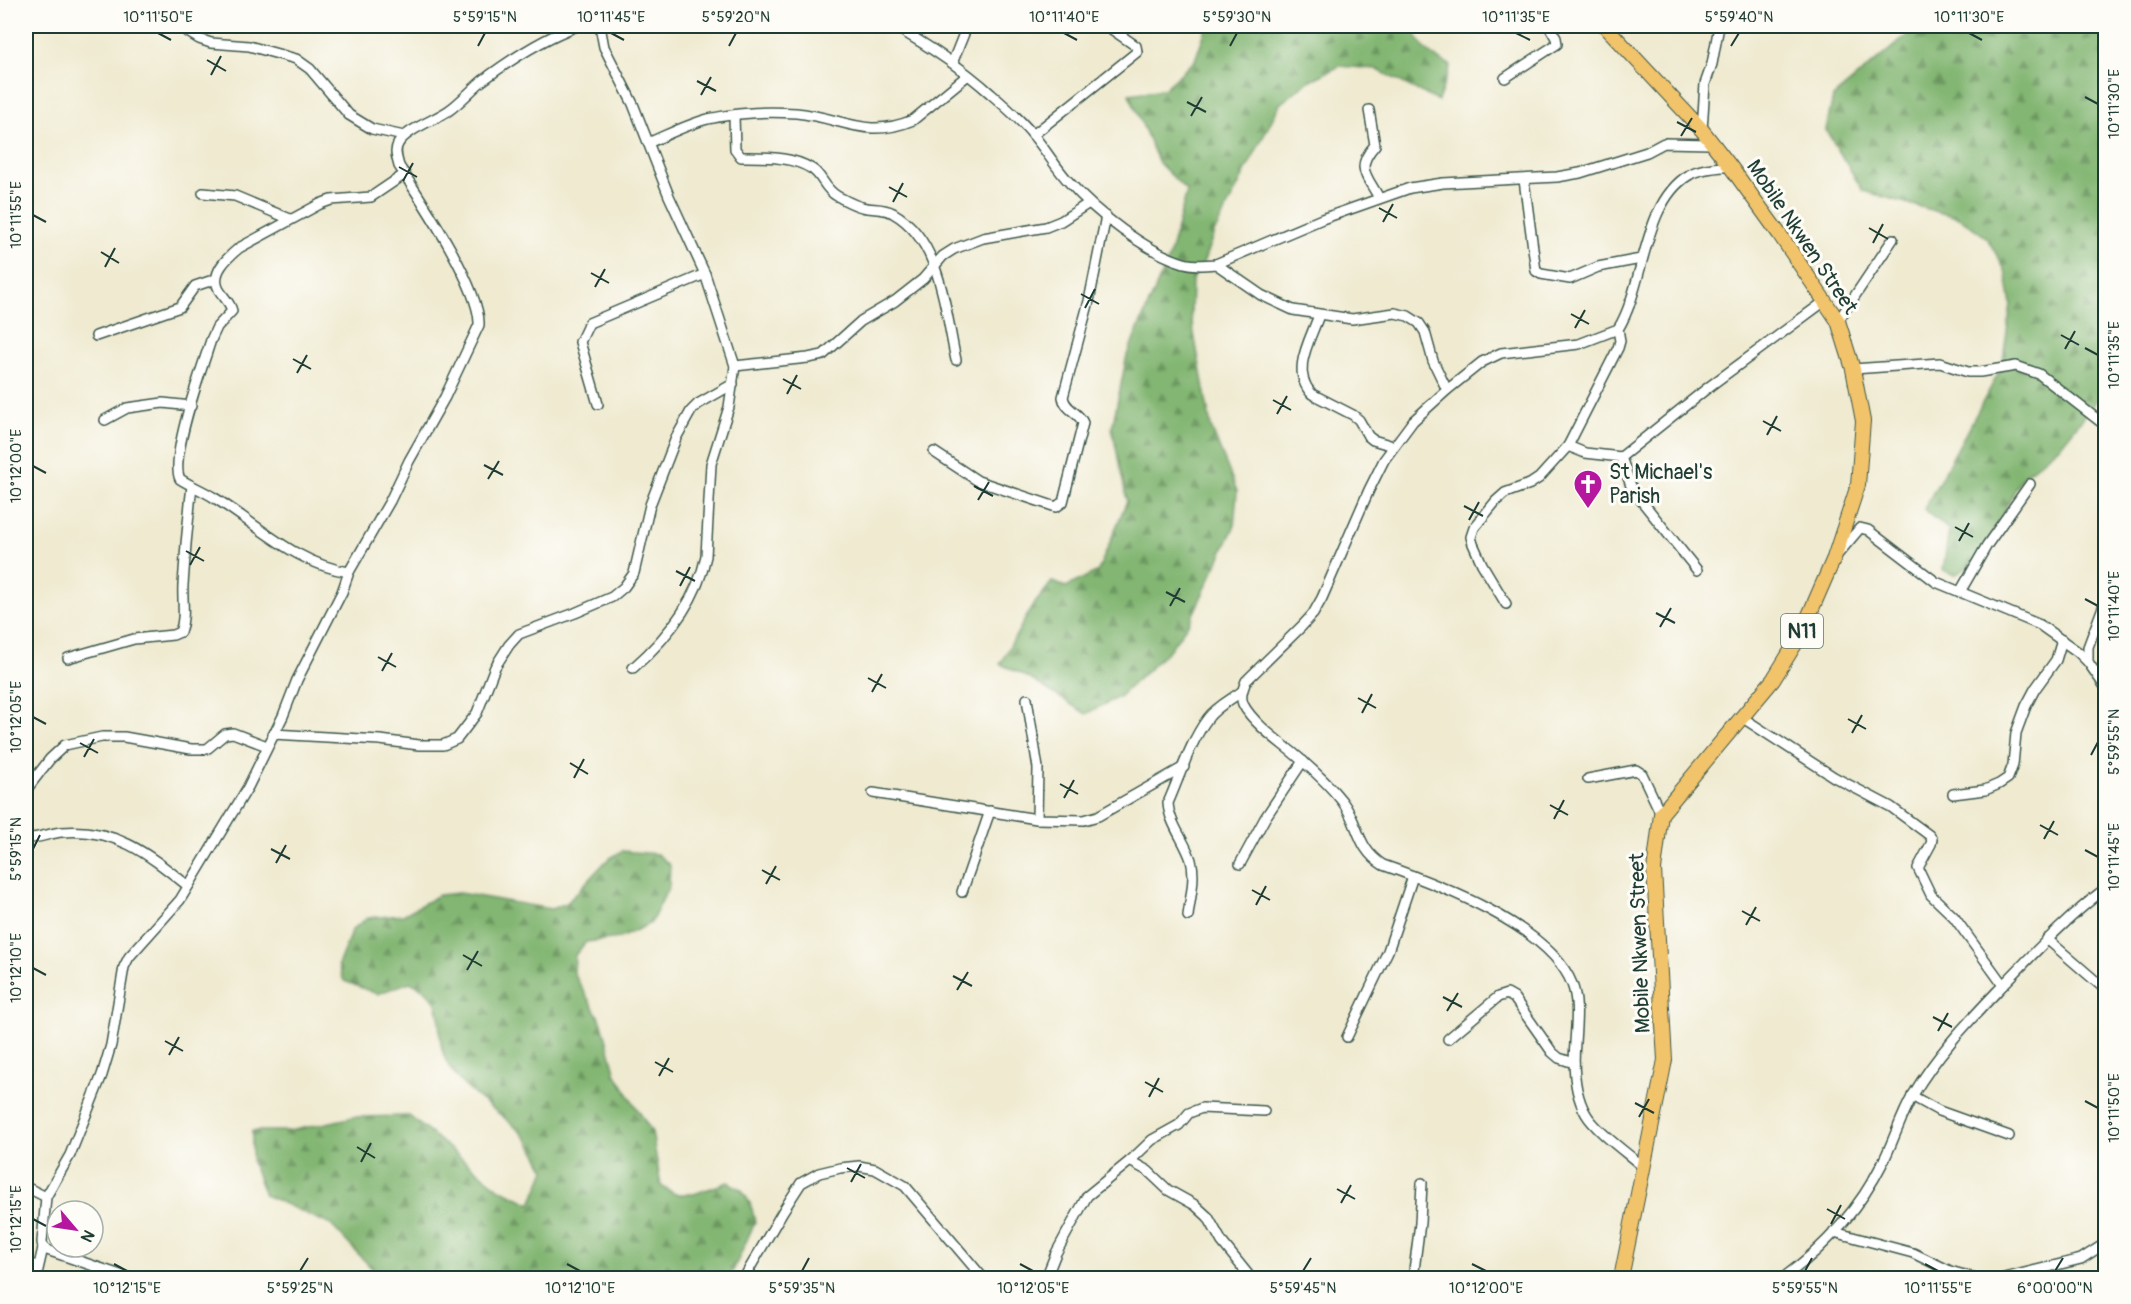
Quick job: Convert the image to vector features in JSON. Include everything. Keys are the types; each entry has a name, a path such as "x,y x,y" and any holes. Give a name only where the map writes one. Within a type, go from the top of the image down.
{"highway":[{"name":"Mobile Nkwen Street","path":"1605,26 1702,130 1780,235 1825,301 1838,321 1853,369 1863,421 1858,485 1834,558 1800,636 1773,680 1661,814 1654,870 1665,1060 1621,1278"}],"street":[{"path":"178,26 199,39 211,43 249,46 296,59 310,69 349,115 372,129 404,136"},
{"path":"36,1278 43,1248 46,1197 70,1155 102,1075 111,1046 124,967 129,957 180,900 248,787 283,716 297,680 338,601 349,572 445,397 479,325 479,315 473,297 445,240 399,166 395,153 398,144 404,136 448,111 482,82 538,45 577,26"},
{"path":"600,26 604,47 633,104 669,196 705,274 735,366 729,407 711,464 706,556 703,571 684,610 651,653 633,668"},
{"path":"894,26 952,61 991,94 1033,135 1055,166 1089,203 1133,237 1185,264 1202,266 1216,264 1304,226 1410,188 1443,183 1524,180 1580,173 1647,152 1664,143 1711,144"},
{"path":"952,61 967,26"},
{"path":"1033,135 1137,52 1136,46 1107,26"},
{"path":"1505,78 1557,44 1549,26"},
{"path":"1702,130 1705,84 1712,64 1719,26"},
{"path":"648,143 708,120 777,112 831,118 862,128 879,129 913,120 968,75"},
{"path":"1369,110 1375,145 1363,162 1363,169 1378,198"},
{"path":"734,116 735,149 741,157 781,159 813,169 825,187 833,194 863,208 880,208 892,212 910,225 922,238 935,265 956,360"},
{"path":"1506,604 1473,544 1471,537 1474,528 1501,497 1539,478 1568,446 1618,348 1620,341 1618,329 1628,309 1641,259 1666,197 1691,173 1730,166"},
{"path":"349,572 332,569 316,562 250,523 212,496 180,479 177,474 185,424 211,340 218,327 232,311 230,304 218,288 216,279 219,269 228,257 239,248 290,219 331,200 371,197 405,174"},
{"path":"1524,180 1536,271 1570,279 1598,267 1641,259"},
{"path":"203,193 235,196 290,219"},
{"path":"735,366 823,355 861,321 895,302 923,279 943,256 967,243 983,238 1046,227 1061,221 1089,203"},
{"path":"934,452 978,481 1056,507 1063,502 1083,423 1082,419 1064,403 1063,398 1089,301 1106,216"},
{"path":"1838,321 1893,239"},
{"path":"1216,264 1276,304 1293,310 1352,319 1395,313 1414,319 1425,333 1433,361 1447,390"},
{"path":"598,405 580,342 589,323 705,274"},
{"path":"96,336 180,307 195,286 216,279"},
{"path":"1568,446 1585,453 1621,458 1710,386 1825,301"},
{"path":"1319,315 1300,373 1306,388 1312,394 1359,420 1372,440 1394,446"},
{"path":"1188,916 1193,871 1190,858 1169,813 1168,803 1208,718 1241,692 1246,681 1313,614 1369,490 1394,446 1413,421 1482,362 1501,353 1579,344 1618,329"},
{"path":"1853,369 1940,363 1968,372 1980,372 2016,366 2040,374 2106,426"},
{"path":"273,734 380,740 419,746 442,746 457,740 477,713 495,667 519,634 612,597 624,586 634,573 650,505 676,438 691,411 698,404 734,384"},
{"path":"105,420 127,408 164,403 191,406"},
{"path":"1621,458 1632,489 1697,570"},
{"path":"1959,591 1987,545 2030,484"},
{"path":"68,658 134,639 173,635 180,632 184,614 185,543 192,486"},
{"path":"1834,558 1860,528 1868,530 1936,582 2040,625 2078,652 2106,688"},
{"path":"2088,662 2088,647 2106,599"},
{"path":"1953,794 1985,790 2008,778 2013,765 2016,733 2026,706 2056,660 2062,640"},
{"path":"2078,652 2088,647"},
{"path":"1241,692 1243,703 1264,730 1324,779 1347,807 1364,849 1372,859 1383,866 1472,901 1510,922 1551,953 1572,982 1576,998 1574,1063 1580,1100 1594,1125 1642,1167"},
{"path":"1027,699 1038,768 1037,819"},
{"path":"1743,718 1834,777 1891,807 1929,835 1932,839 1931,844 1918,867 1931,895 1954,917 2003,985"},
{"path":"26,790 50,759 65,745 102,736 124,737 191,749 207,749 225,734 233,733 267,746"},
{"path":"1240,864 1265,818 1303,761"},
{"path":"873,793 1037,819 1084,820 1098,816 1184,767"},
{"path":"1588,779 1636,770 1642,774 1661,814"},
{"path":"962,892 990,811"},
{"path":"26,838 62,832 94,833 119,839 140,849 188,886"},
{"path":"1347,1037 1388,951 1413,876"},
{"path":"1783,1278 1817,1251 1867,1190 1883,1162 1912,1096 1950,1042 2047,939 2106,888"},
{"path":"2047,939 2106,990"},
{"path":"1448,1039 1498,997 1507,994 1514,998 1552,1052 1559,1058 1574,1063"},
{"path":"1912,1096 1939,1110 2009,1136"},
{"path":"1046,1278 1087,1196 1152,1140 1179,1125 1190,1113 1202,1108 1264,1111"},
{"path":"1130,1161 1148,1171 1168,1190 1195,1205 1208,1217 1222,1242 1251,1278"},
{"path":"744,1278 801,1183 819,1173 859,1166 875,1169 905,1186 983,1278"},
{"path":"1413,1278 1422,1183"},
{"path":"26,1187 46,1197"},
{"path":"1834,1232 1913,1253 1950,1272 1975,1278"},
{"path":"2004,1278 2021,1277 2081,1259 2106,1243"},
{"path":"43,1248 129,1278"},
{"path":"26,1262 38,1267"}],"green space":[{"path":"1207,26 1411,26 1426,50 1451,65 1438,101 1376,69 1340,66 1307,82 1280,104 1214,233 1202,266 1192,280 1191,317 1211,427 1237,491 1234,527 1190,621 1170,649 1119,697 1086,714 1024,675 1000,664 1032,607 1052,582 1066,587 1098,571 1127,501 1112,428 1127,355 1169,257 1187,191 1159,163 1129,94 1164,89 1195,60"},
{"path":"1918,26 2105,26 2105,383 2095,403 2061,445 2022,477 1977,562 1955,575 1943,570 1949,530 1924,509 2002,367 2011,304 2005,270 1987,238 1960,218 1863,191 1826,130 1833,97"},
{"path":"622,851 657,854 670,865 669,886 651,923 620,938 586,942 575,955 574,974 602,1023 616,1075 652,1132 661,1186 675,1194 694,1194 728,1182 742,1190 751,1205 755,1222 730,1278 386,1278 377,1274 331,1225 265,1195 252,1162 252,1131 290,1131 354,1117 409,1116 500,1189 531,1204 545,1170 526,1138 505,1118 470,1091 451,1069 444,1056 439,1013 432,997 410,982 377,994 344,981 338,965 352,930 367,918 403,915 439,895 459,893 551,909 567,903 607,860"}],"place":[{"name":"St Michael's Parish","path":"1588,510"}]}
